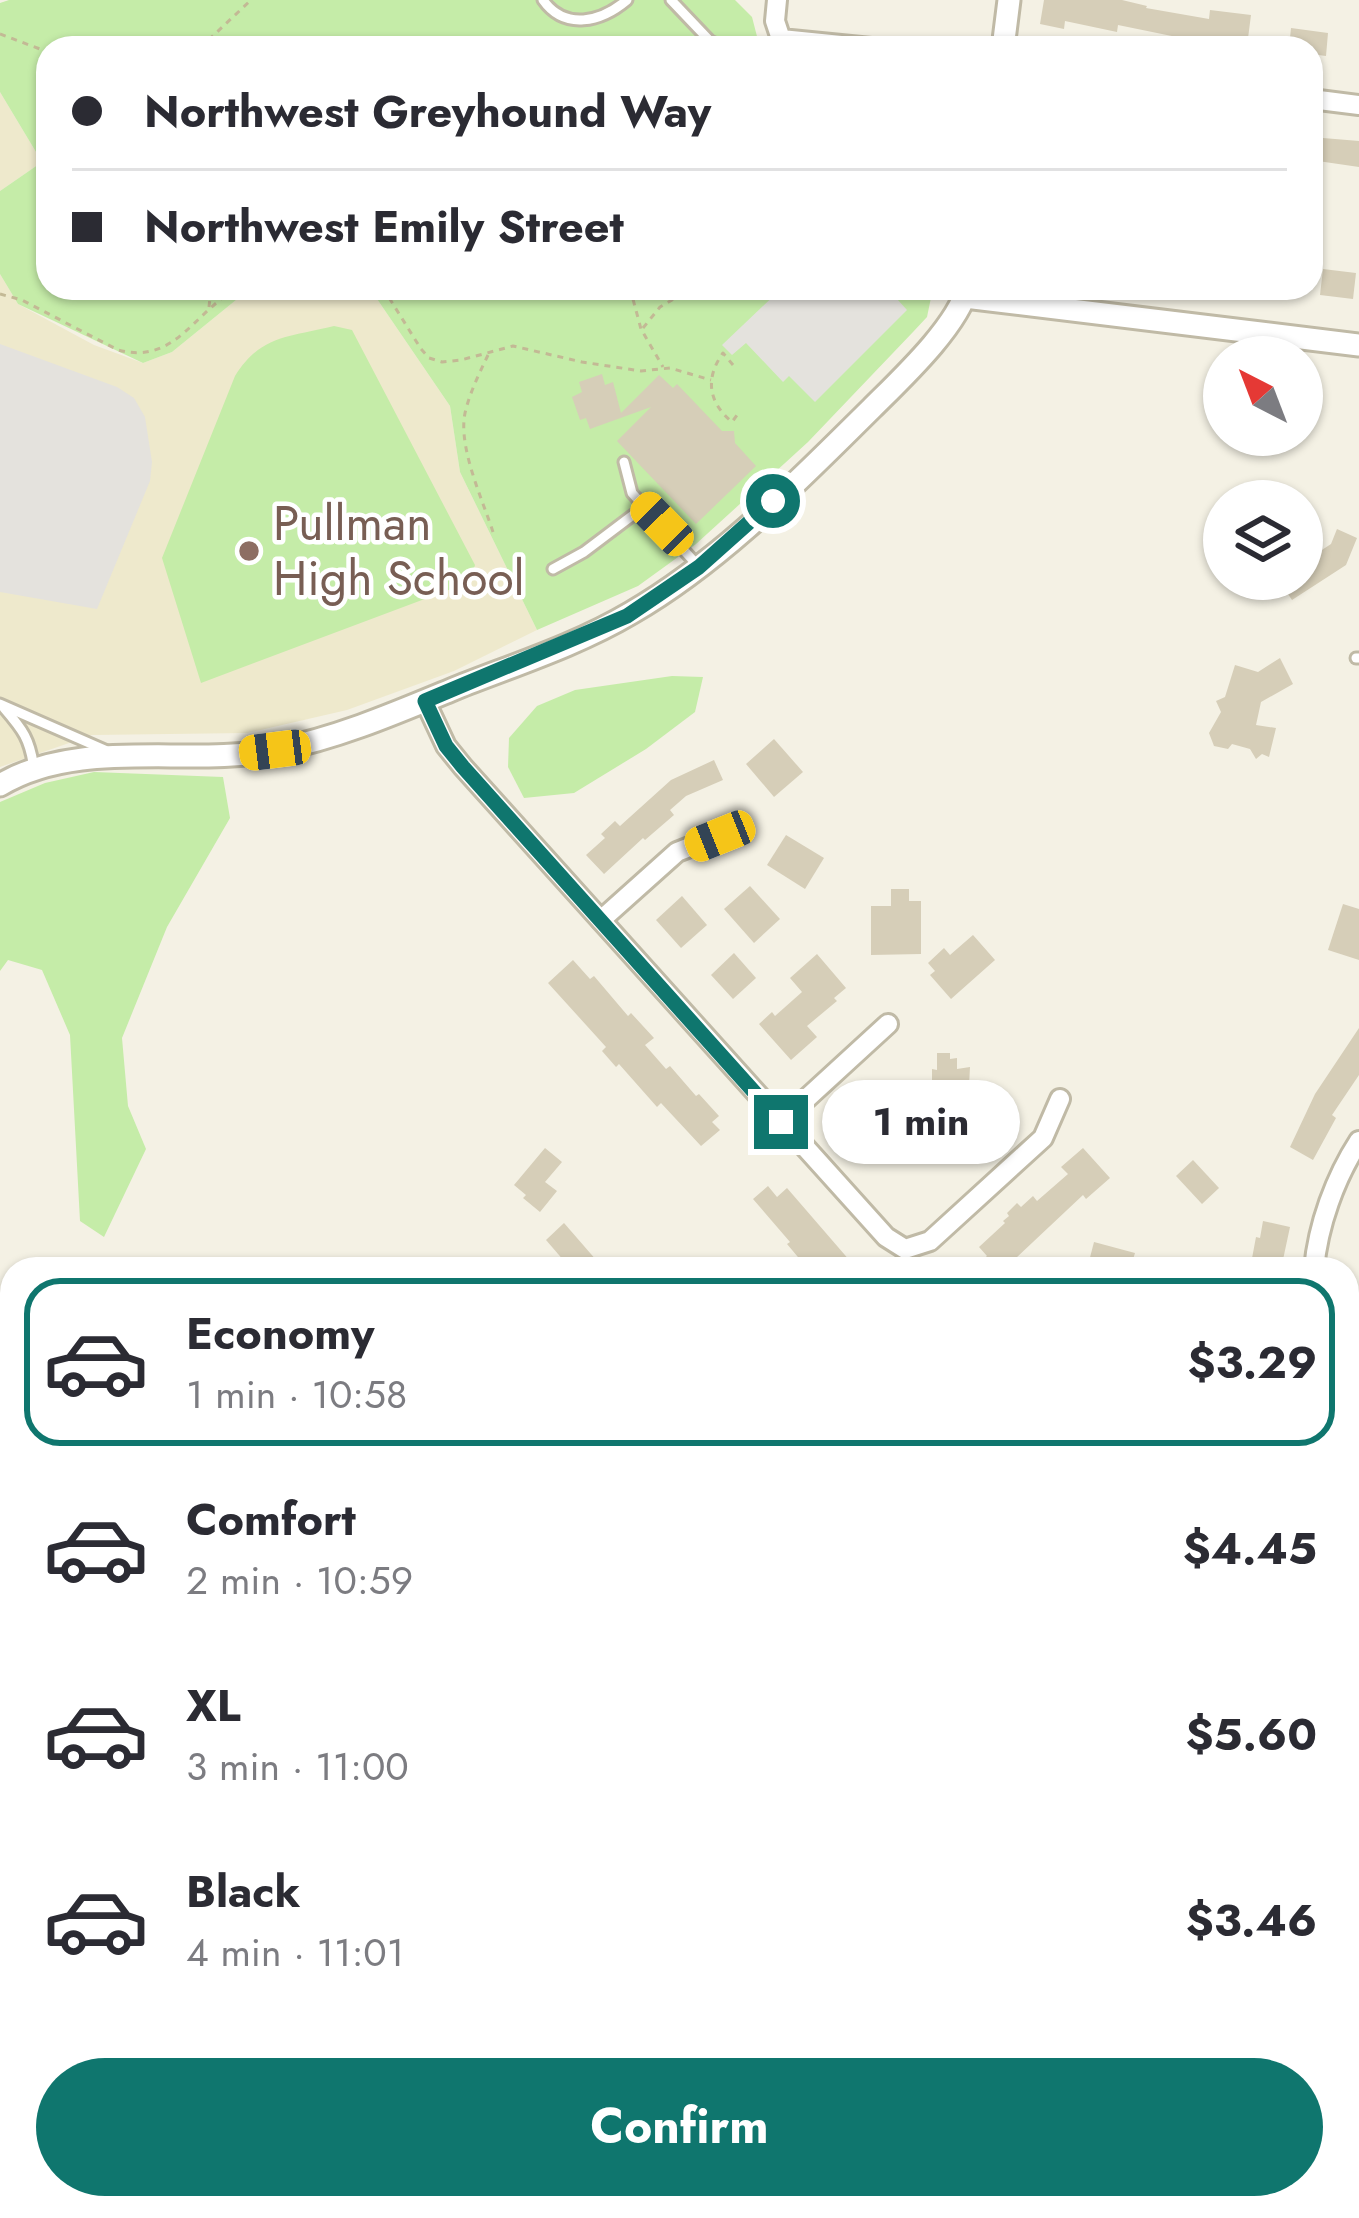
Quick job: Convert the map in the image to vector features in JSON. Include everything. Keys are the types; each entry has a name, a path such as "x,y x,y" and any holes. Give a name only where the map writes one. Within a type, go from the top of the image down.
{"street":[{"path":"777,0 778,30 809,36"},
{"path":"1005,36 1009,0"},
{"path":"1323,100 1359,105"},
{"path":"0,784 34,769 78,759 230,756 275,750 351,729 425,701 627,616 699,567 888,392 939,336 961,300"},
{"path":"1025,300 1359,345"},
{"path":"425,701 446,746 781,1122 886,1237 905,1249 929,1241 1043,1138 1060,1099"},
{"path":"601,920 677,852 720,836"},
{"path":"781,1122 888,1024"},
{"path":"1315,1257 1316,1241 1346,1162 1359,1141"}],"lane":[{"path":"543,0 557,16 570,20 602,16 627,0"},
{"path":"671,0 705,36"},
{"path":"771,36 778,30"},
{"path":"624,462 632,493 699,567"},
{"path":"553,569 584,552 644,506"},
{"path":"34,769 26,735 0,704 124,758"}],"path":[{"path":"213,36 251,0"},
{"path":"0,34 36,48"},
{"path":"0,294 134,354 150,354 168,345 221,300"},
{"path":"209,309 210,300"},
{"path":"391,300 429,358 442,362 513,346 582,362 641,371 664,369 711,380"},
{"path":"633,300 641,329 664,369"},
{"path":"641,329 672,300"},
{"path":"488,353 464,412 464,432 493,532"},
{"path":"734,365 723,353 711,380 722,413 732,422 740,411"}],"shaded area":[{"path":"0,92 36,152 36,166 0,191"},
{"name":"Pullman High School","path":"0,274 18,304 94,345 143,363 172,352 236,300 378,300 450,406 460,472 537,630 454,671 347,710 247,733 92,735 0,767"},
{"path":"769,300 898,300 907,310 815,402 789,376 783,382 746,343 732,355 722,345"},
{"path":"0,344 117,387 134,398 145,417 150,481 97,609 0,592"}],"green space":[{"path":"735,0 752,17 757,36 36,36 36,152 0,92 0,3"},
{"path":"36,166 36,300 236,300 172,352 143,363 18,304 0,274 0,191"},
{"path":"378,300 931,300 927,317 808,442 696,544 638,586 537,630 460,472 450,406"},
{"path":"334,326 352,330 475,565 470,582 201,683 162,558 235,376 266,345"},
{"path":"672,676 703,677 695,712 574,793 524,798 508,767 509,738 537,706 575,690"},
{"path":"94,772 223,777 230,818 167,927 122,1038 128,1106 146,1149 104,1237 80,1221 70,1035 42,970 8,960 0,971 0,802 45,783"}],"building":[{"path":"1044,0 1122,0 1209,19 1210,10 1251,15 1248,36 1172,36 1118,25 1117,32 1065,21 1064,29 1040,24"},
{"path":"1291,28 1328,33 1326,56 1323,36 1290,36"},
{"path":"1323,138 1359,141 1359,167 1323,162"},
{"path":"1323,269 1356,273 1353,299 1323,295"},
{"path":"602,374 605,385 613,382 621,413 659,375 673,388 677,384 722,431 734,431 735,443 756,466 696,524 617,441 651,407 590,429 586,418 580,420 572,397 582,392 579,382"},
{"path":"1337,529 1357,538 1346,565 1323,580 1323,549"},
{"path":"1280,658 1293,684 1261,702 1256,725 1276,728 1269,757 1262,754 1256,759 1250,749 1232,744 1228,749 1214,746 1209,733 1221,712 1216,701 1225,697 1235,665 1258,672"},
{"path":"774,739 803,772 774,797 746,764"},
{"path":"714,760 723,780 686,796 670,810 674,815 604,874 586,855 615,821 620,826 671,780"},
{"path":"786,835 824,858 805,889 767,865"},
{"path":"750,886 780,919 754,943 724,909"},
{"path":"891,889 909,889 909,901 921,901 921,954 871,955 871,906 891,906"},
{"path":"682,896 707,925 681,948 656,920"},
{"path":"1343,904 1359,909 1359,960 1328,950"},
{"path":"973,935 995,960 951,999 930,975 935,971 928,963 944,948 950,955"},
{"path":"734,953 756,978 733,999 711,975"},
{"path":"817,954 846,988 807,1026 817,1037 791,1060 759,1024 802,992 790,978"},
{"path":"573,960 654,1038 645,1045 666,1069 670,1066 719,1116 712,1122 720,1130 701,1146 661,1103 657,1107 619,1064 616,1067 602,1051 606,1047 548,983"},
{"path":"1359,1028 1359,1075 1332,1115 1336,1118 1313,1160 1290,1147 1315,1094"},
{"path":"937,1053 957,1058 957,1069 970,1067 968,1105 932,1104"},
{"path":"545,1148 562,1162 545,1182 557,1191 540,1212 514,1185"},
{"path":"1083,1148 1110,1178 1086,1199 1083,1195 1017,1257 986,1257 979,1247 1005,1223 1007,1213 1033,1196 1037,1201 1068,1174 1061,1167"},
{"path":"1193,1160 1219,1188 1202,1204 1176,1176"},
{"path":"768,1186 777,1197 787,1188 847,1257 798,1257 753,1199"},
{"path":"1263,1221 1290,1227 1284,1257 1252,1257 1256,1237 1260,1238"},
{"path":"564,1223 594,1257 561,1257 546,1240"},
{"path":"1094,1242 1135,1253 1134,1257 1090,1257"}],"place":[{"name":"Pullman High School","path":"249,551"}],"route":[{"path":"773,501 699,567 627,616 425,701 446,746 463,767 781,1122"}]}
